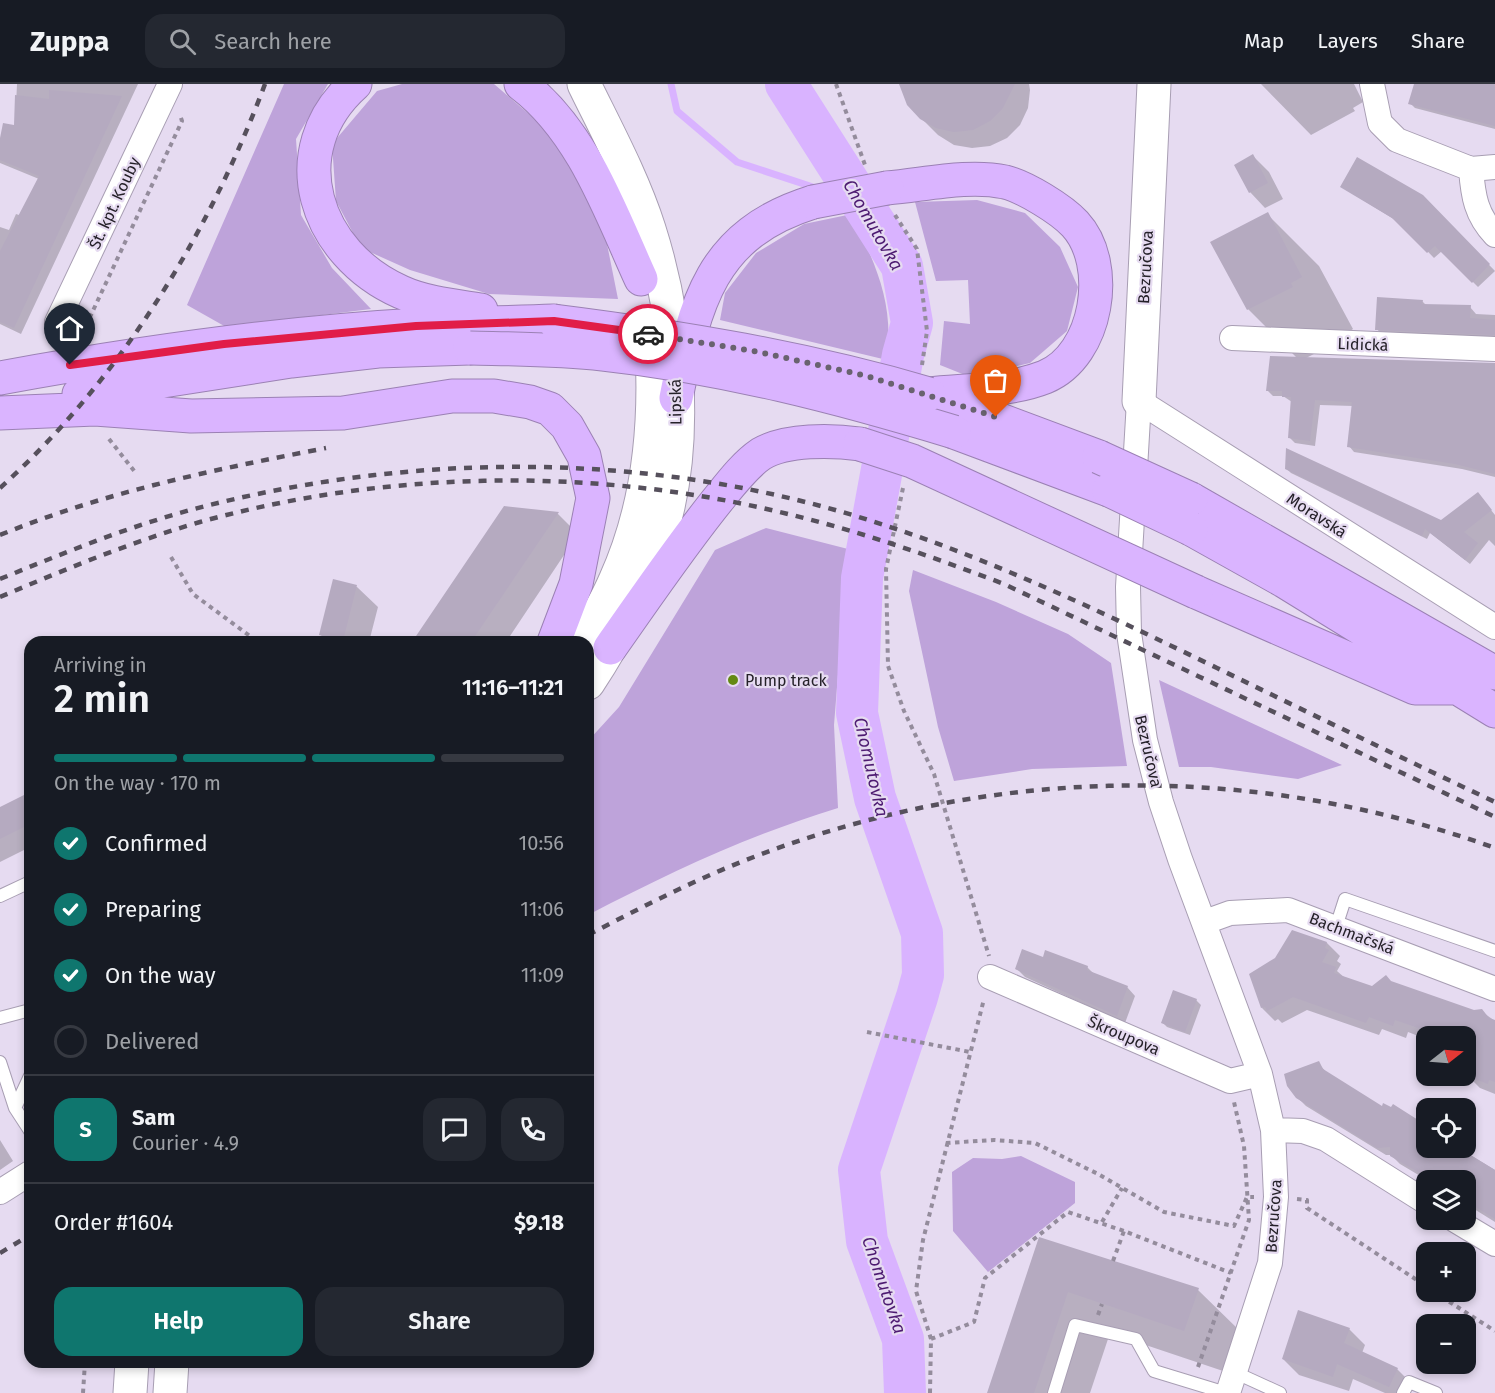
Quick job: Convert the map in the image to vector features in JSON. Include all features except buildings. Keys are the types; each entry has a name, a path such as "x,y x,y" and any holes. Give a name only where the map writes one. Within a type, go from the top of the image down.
{"highway":[{"path":"355,84 338,99 323,125 313,152 314,185 321,214 342,248 364,270 401,292 450,305 554,321 759,352 867,376 1020,384 1047,376 1067,361 1086,338 1094,310 1094,273 1090,249 1075,224 1049,203 1005,182 966,180 882,190 813,202 780,215 727,254 702,295 687,344 676,398"},
{"path":"521,84 538,96 570,135 604,198 641,279"},
{"path":"0,378 116,357 284,337 416,326 554,321"},
{"path":"0,407 291,361 378,351 471,348 603,354 739,375 850,400 954,432 1109,490 1191,514 1386,612 1495,673"},
{"path":"925,380 1099,456 1454,688 1495,711"},
{"path":"0,413 95,409 191,416 343,413 452,396 494,396 530,402 550,409 567,426 584,456 593,498 576,584 556,636"},
{"path":"597,645 735,478 762,454 802,442 834,440 860,444 912,461 1196,592 1415,688 1454,688"}],"street":[{"name":"Št. kpt. Kouby","path":"57,322 170,84"},
{"name":"Lipská","path":"566,84 611,186 641,279 650,326 653,378 646,480 634,528 597,645"},
{"name":"Lipská","path":"584,84 630,180 649,227 665,285 672,328 676,398 672,483 662,531 642,586 597,645"},
{"name":"Bezručova","path":"1154,84 1128,587 1129,633 1134,680 1145,740 1161,802 1260,1074 1273,1130 1276,1197 1270,1263 1229,1386"},
{"path":"1372,84 1380,123 1397,140 1483,168 1473,195 1481,219 1495,235"},
{"name":"Lidická","path":"1232,338 1495,349"},
{"name":"Moravská","path":"1139,401 1495,627"},
{"name":"Bachmačská","path":"1205,922 1230,913 1288,910 1495,989"},
{"name":"Škroupova","path":"990,977 1230,1081"},
{"path":"1230,1081 1260,1074"},
{"path":"1273,1130 1304,1131 1326,1139 1416,1196"},
{"path":"0,1192 24,1177"},
{"path":"1472,1230 1495,1244"},
{"path":"130,1393 132,1368"},
{"path":"170,1393 172,1368"}],"lane":[{"path":"0,896 24,885"},
{"path":"1336,927 1345,898 1495,951"},
{"path":"0,1018 24,1012"},
{"path":"0,1062 15,1108 24,1122"},
{"path":"15,1108 24,1089"},
{"path":"1054,1393 1076,1325 1136,1340 1154,1371 1192,1383 1280,1393"},
{"path":"1403,1393 1409,1382 1436,1393"}],"path":[{"path":"836,84 882,190 916,249 927,331 925,380"},
{"path":"109,439 135,472"},
{"path":"904,481 886,570 888,666 904,711 934,774 988,947 990,977 923,1240 916,1291 931,1339 930,1393"},
{"path":"171,557 193,594 250,636"},
{"path":"867,1032 923,1041 970,1052"},
{"path":"1192,1383 1249,1220 1245,1146 1230,1081"},
{"path":"946,1143 994,1140 1035,1143 1164,1212 1234,1226 1247,1197"},
{"path":"1102,1222 1122,1188"},
{"path":"1247,1197 1307,1200 1307,1209 1416,1280"},
{"path":"931,1339 974,1322 985,1278 1068,1212 1102,1222 1231,1274"},
{"path":"1113,1261 1124,1231"},
{"path":"1450,1302 1495,1331"},
{"path":"83,1393 85,1368"}],"shaded area":[{"path":"284,84 328,84 296,139 301,215 332,268 371,309 226,327 187,305"},
{"path":"402,84 494,84 559,140 605,234 618,299 489,294 410,270 361,248 336,201 332,144 377,91"},
{"path":"977,200 1025,213 1060,247 1078,287 1067,331 1030,363 970,377 940,365 944,321 970,324 968,280 936,281 915,202"},
{"path":"852,214 881,285 888,320 887,360 720,320 725,293 756,253 804,224"},
{"name":"Pump track","path":"766,528 848,549 834,725 838,808 741,843 594,912 594,734 619,707 715,550"},
{"path":"913,570 996,602 1068,634 1111,663 1127,766 1032,769 954,781 938,727 909,591"},
{"path":"1159,680 1342,765 1298,779 1211,767 1179,767"},
{"path":"1021,1156 1075,1182 1075,1203 988,1272 953,1231 952,1172 973,1158 1002,1159"}],"waterway":[{"path":"671,84 677,111 737,162 816,188"},
{"name":"Chomutovka","path":"786,84 902,266 912,323 903,355 862,578 857,713 875,798 922,933 923,975 859,1170 867,1241 903,1339 905,1393"}],"railway":[{"path":"0,488 44,446 84,400 122,352 156,302 217,195 265,84"},
{"path":"0,535 81,506 161,483 326,448"},
{"path":"0,579 120,532 169,516 276,490 359,477 443,469 527,467 611,470 695,480 778,495 859,517 996,566 1129,626 1495,802"},
{"path":"0,597 99,556 200,522 269,505 340,493 412,484 557,481 701,496 830,525 1004,584 1495,817"},
{"path":"594,932 715,873 759,855 849,825 941,804 1033,791 1127,786 1220,789 1313,800 1405,820 1495,848"},
{"path":"0,1253 24,1239"}],"way so far":[{"path":"648,334 759,352 867,376 929,393 996,417"}],"place":[{"name":"Pump track","path":"733,680"}],"route":[{"path":"70,365 116,357 284,337 416,326 554,321 648,334"}]}
